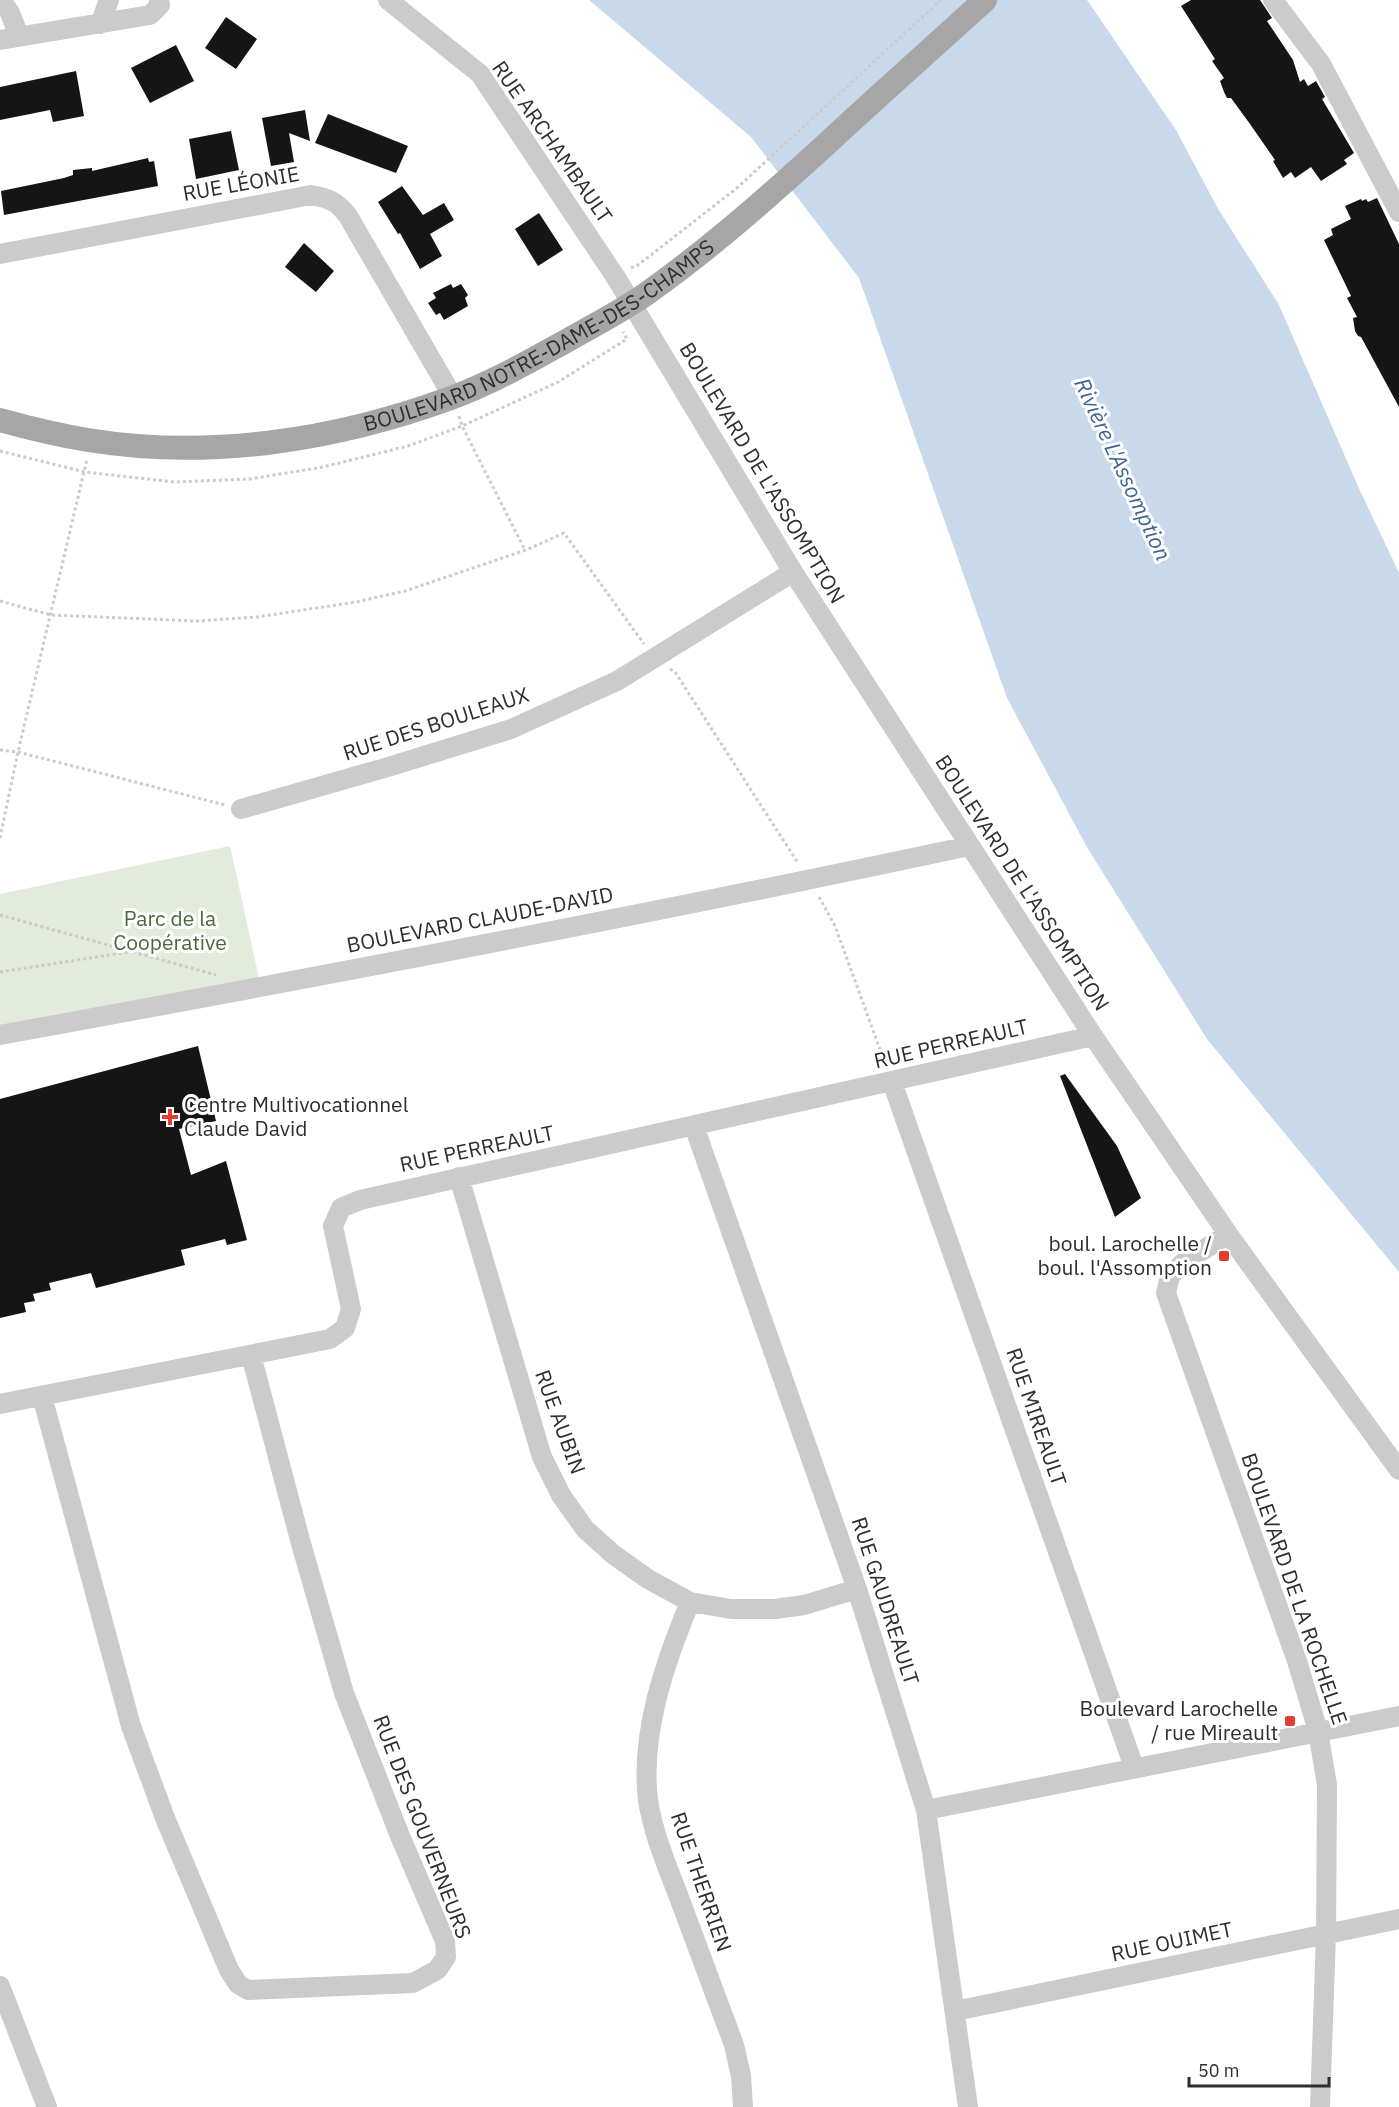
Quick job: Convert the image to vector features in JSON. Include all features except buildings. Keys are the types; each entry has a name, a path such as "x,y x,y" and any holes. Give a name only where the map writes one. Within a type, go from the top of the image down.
{"main road":[{"name":"BOULEVARD NOTRE-DAME-DES-CHAMPS","path":"0,420 52,434 92,441 144,446 222,447 309,438 389,418 453,397 510,372 632,303 701,253 755,208 985,0"}],"street":[{"path":"1,0 10,13 9,38 150,15 160,5 159,0"},
{"path":"100,24 109,0"},
{"name":"RUE ARCHAMBAULT","path":"388,0 480,74 632,303"},
{"path":"1273,0 1322,64 1399,212"},
{"name":"RUE LÉONIE","path":"0,254 311,195 328,198 340,205 348,216 453,397"},
{"name":"BOULEVARD DE L'ASSOMPTION","path":"632,303 793,573 1093,1036 1228,1234 1399,1470"},
{"name":"RUE DES BOULEAUX","path":"241,809 388,768 511,729 617,681 793,573"},
{"name":"BOULEVARD CLAUDE-DAVID","path":"0,1035 786,885 969,846"},
{"name":"RUE PERREAULT","path":"0,1404 330,1340 345,1328 351,1309 333,1226 341,1208 360,1200 892,1083 1093,1036"},
{"name":"RUE MIREAULT","path":"892,1083 1134,1767"},
{"name":"RUE GAUDREAULT","path":"694,1126 857,1589 926,1810 968,2107"},
{"name":"RUE AUBIN","path":"459,1177 542,1456 561,1495 585,1529 614,1555 690,1602 731,1609 775,1609 804,1605 857,1589"},
{"name":"BOULEVARD DE LA ROCHELLE","path":"1228,1234 1184,1263 1170,1276 1166,1293 1297,1661 1318,1731 1327,1785 1326,1935 1320,2107"},
{"name":"RUE DES GOUVERNEURS","path":"42,1396 131,1726 165,1818 229,1970 238,1984 248,1990 413,1983 437,1970 446,1957 445,1941 400,1836 344,1693 300,1540 251,1355"},
{"name":"RUE THERRIEN","path":"690,1602 674,1641 657,1694 648,1757 648,1800 660,1848 734,2044 741,2076 743,2107"},
{"path":"926,1810 1399,1716"},
{"name":"RUE OUIMET","path":"955,2011 1399,1919"},
{"path":"0,1986 47,2107"}],"path":[{"name":"BOULEVARD NOTRE-DAME-DES-CHAMPS","path":"631,268 638,265 737,188 941,0"},
{"path":"453,397 462,426 526,550"},
{"path":"0,838 18,752 92,441"},
{"path":"0,750 18,752 241,809"},
{"path":"0,915 218,975"},
{"path":"0,972 132,952"}],"green space":[{"name":"Parc de la Coopérative","path":"230,846 261,987 0,1035 0,894"}],"water":[{"name":"Rivière L'Assomption","path":"589,0 1087,0 1176,130 1217,207 1279,305 1357,484 1399,573 1399,1272 1207,1039 1088,849 1007,698 859,278 751,137"}],"place":[{"name":"Centre Multivocationnel Claude David","path":"170,1117"},
{"name":"boul. Larochelle / boul. l'Assomption","path":"1224,1256"},
{"name":"Boulevard Larochelle / rue Mireault","path":"1290,1721"}]}
